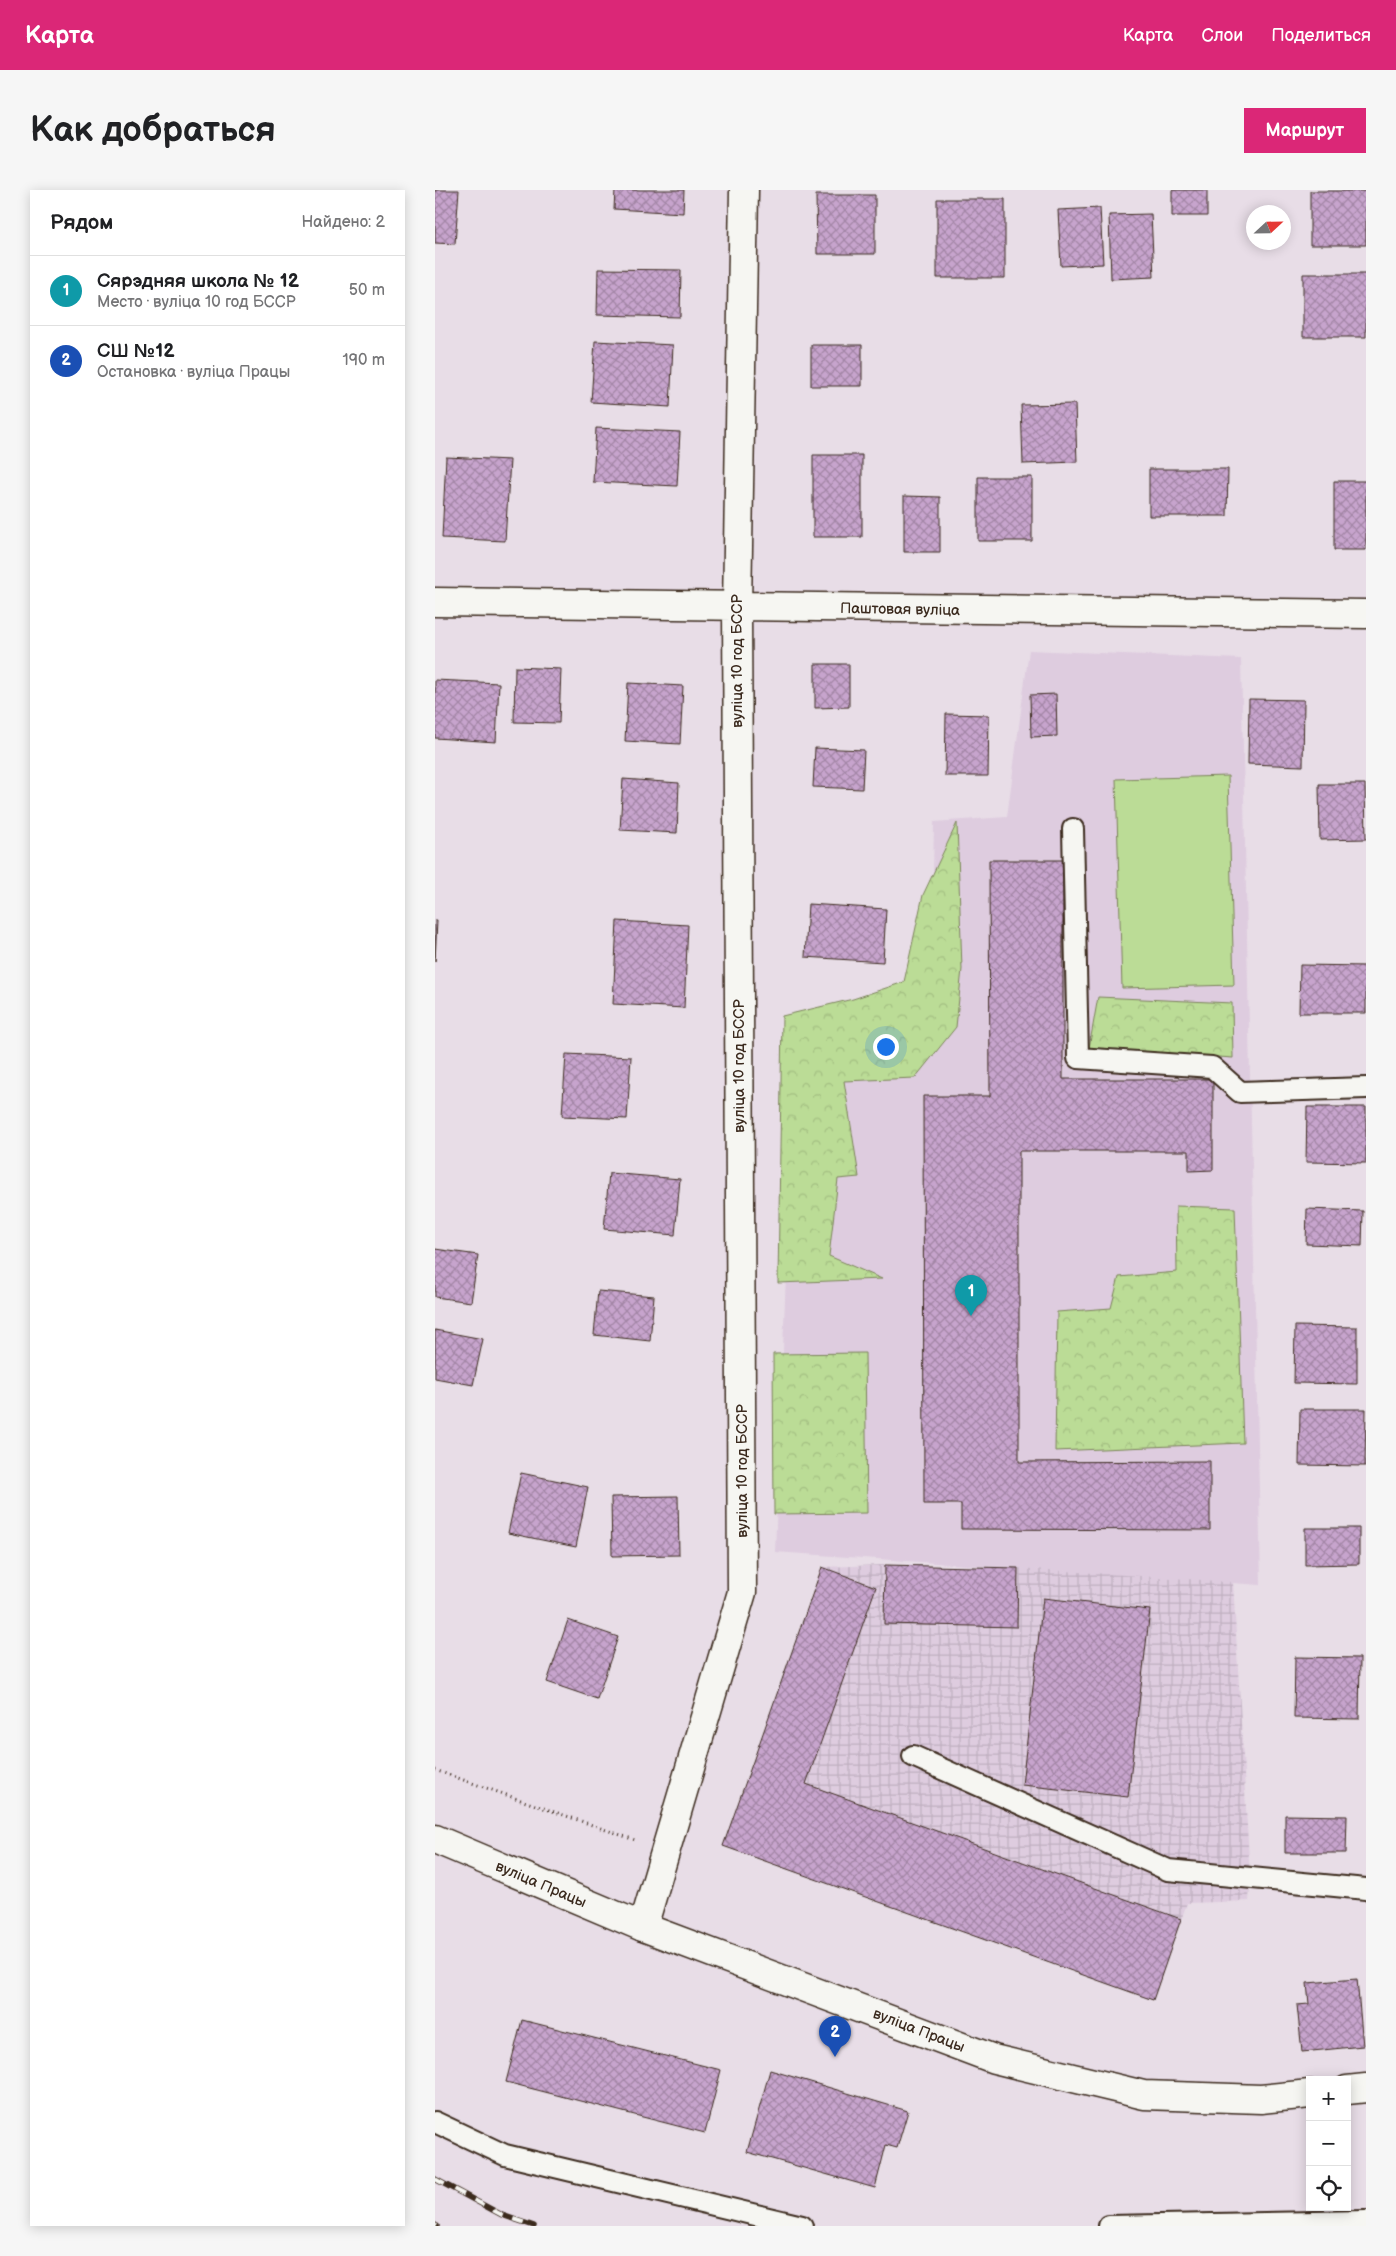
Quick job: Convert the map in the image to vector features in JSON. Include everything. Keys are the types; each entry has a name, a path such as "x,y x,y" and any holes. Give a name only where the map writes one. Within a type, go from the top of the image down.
{"street":[{"name":"вуліца 10 год БССР","path":"643,1927 742,1592 737,607 744,190"},
{"name":"Паштовая вуліца","path":"435,602 1366,614"},
{"name":"вуліца Працы","path":"435,1839 643,1927 994,2058 1145,2094 1261,2099 1306,2094"},
{"path":"1351,2090 1366,2088"}],"lane":[{"path":"1073,829 1078,1058 1212,1067 1240,1092 1366,1088"},
{"path":"913,1756 1168,1870 1366,1889"},
{"path":"435,2122 505,2155 802,2226"},
{"path":"1109,2226 1366,2222"}],"path":[{"path":"435,1770 665,1850"}],"shaded area":[{"path":"1029,650 1241,659 1261,1585 775,1552 795,1046 930,1039 934,822 1007,817"},
{"path":"885,1565 1018,1568 1233,1582 1250,1878 1249,1901 1187,1903 1153,2000 723,1846 822,1567"}],"green space":[{"path":"1228,776 1234,985 1122,988 1116,779"},
{"path":"957,823 962,969 956,1027 915,1078 844,1081 859,1177 838,1179 829,1256 882,1279 778,1283 782,1016 853,999 904,982 923,895"},
{"path":"1098,997 1232,1003 1233,1058 1089,1048"},
{"path":"1176,1206 1235,1208 1243,1443 1055,1451 1057,1312 1111,1308 1119,1277 1177,1272"},
{"path":"865,1353 867,1513 774,1514 773,1354"}],"building":[{"path":"435,190 459,190 455,244 435,243"},
{"path":"615,190 684,190 683,213 614,209"},
{"path":"1172,190 1207,190 1207,216 1172,216"},
{"path":"1310,191 1366,191 1366,245 1310,245"},
{"path":"816,195 875,195 875,254 817,254"},
{"path":"937,199 1005,199 1005,278 937,278"},
{"path":"1100,208 1103,264 1061,266 1058,210"},
{"path":"1151,214 1154,277 1111,279 1109,215"},
{"path":"598,269 681,270 680,317 597,315"},
{"path":"1303,274 1366,274 1366,337 1303,337"},
{"path":"595,341 673,345 670,407 591,402"},
{"path":"811,345 862,345 862,386 811,386"},
{"path":"1075,404 1077,462 1023,464 1021,405"},
{"path":"596,428 680,432 677,486 593,482"},
{"path":"813,455 862,455 862,537 813,537"},
{"path":"446,457 510,460 505,541 442,538"},
{"path":"1149,469 1228,469 1227,516 1149,516"},
{"path":"978,477 1032,477 1032,541 978,541"},
{"path":"1334,481 1366,481 1366,550 1334,550"},
{"path":"904,496 940,497 940,552 904,552"},
{"path":"815,664 849,664 849,707 815,708"},
{"path":"515,667 561,669 559,723 514,722"},
{"path":"435,680 499,683 496,742 435,738"},
{"path":"628,683 683,686 680,744 625,741"},
{"path":"1056,694 1057,736 1031,737 1030,695"},
{"path":"1249,699 1304,700 1303,766 1248,764"},
{"path":"946,714 989,715 988,776 945,776"},
{"path":"815,748 864,750 862,789 813,787"},
{"path":"623,779 679,783 677,833 620,830"},
{"path":"1319,784 1365,784 1366,839 1320,840"},
{"path":"989,860 1063,860 1063,1079 1213,1079 1213,1170 1189,1171 1189,1151 1019,1151 1019,1462 1210,1461 1210,1530 961,1529 961,1504 924,1504 923,1096 990,1096"},
{"path":"808,904 886,909 883,962 805,957"},
{"path":"435,921 437,921 435,962"},
{"path":"617,921 688,925 684,1008 613,1004"},
{"path":"1300,965 1366,966 1366,1013 1299,1013"},
{"path":"566,1054 631,1057 627,1119 562,1116"},
{"path":"1307,1107 1366,1107 1366,1163 1306,1162"},
{"path":"609,1173 680,1179 675,1235 604,1229"},
{"path":"1307,1209 1363,1211 1362,1246 1306,1244"},
{"path":"435,1249 478,1255 471,1302 435,1297"},
{"path":"598,1291 654,1296 650,1341 594,1335"},
{"path":"1295,1326 1357,1327 1357,1384 1294,1383"},
{"path":"435,1330 483,1339 473,1385 435,1378"},
{"path":"1300,1409 1366,1409 1365,1466 1299,1465"},
{"path":"521,1473 588,1487 576,1547 508,1533"},
{"path":"678,1496 679,1555 612,1556 611,1497"},
{"path":"1305,1528 1359,1528 1359,1564 1305,1565"},
{"path":"885,1565 1018,1568 1017,1627 884,1624"},
{"path":"822,1567 876,1587 806,1784 1181,1919 1153,2000 723,1846"},
{"path":"1043,1598 1150,1610 1128,1797 1022,1785"},
{"path":"568,1620 618,1637 597,1699 547,1682"},
{"path":"1295,1657 1360,1658 1359,1719 1294,1718"},
{"path":"1285,1815 1347,1816 1346,1853 1285,1853"},
{"path":"1357,1979 1363,2046 1302,2052 1297,2005 1309,2004 1307,1983"},
{"path":"522,2020 721,2070 705,2133 506,2082"},
{"path":"770,2070 908,2111 897,2148 886,2145 875,2188 747,2152"}],"railway":[{"path":"435,2179 502,2215 534,2226"}],"place":[{"name":"Сярэдняя школа № 12","path":"971,1316"},
{"name":"СШ №12","path":"835,2057"}]}
